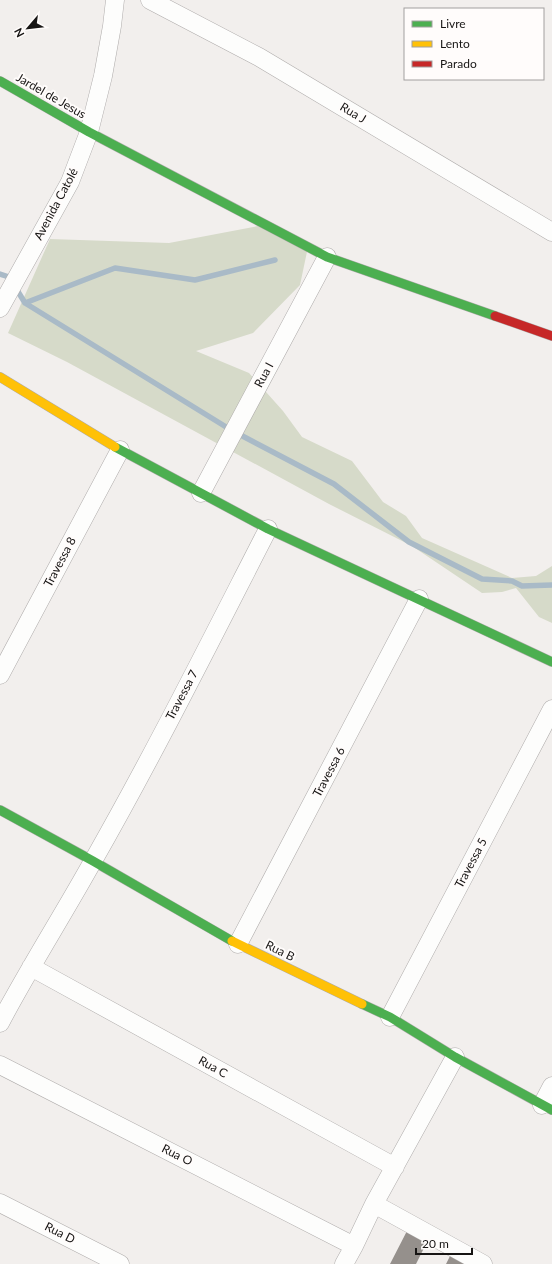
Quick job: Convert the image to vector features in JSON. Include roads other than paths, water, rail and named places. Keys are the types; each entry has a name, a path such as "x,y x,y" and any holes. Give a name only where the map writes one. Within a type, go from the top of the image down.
{"street":[{"name":"Avenida Catolé","path":"0,308 70,182 89,132 103,76 112,26 114,0"},
{"name":"Rua J","path":"150,0 259,57 552,232"},
{"name":"Jardel de Jesus","path":"0,81 89,132 327,257 552,336"},
{"name":"Rua I","path":"201,493 327,257"},
{"path":"0,377 120,450 268,529 552,662"},
{"name":"Travessa 8","path":"0,675 120,450"},
{"name":"Travessa 7","path":"0,1023 4,1004 31,967 93,861 182,695 268,529"},
{"name":"Travessa 6","path":"238,944 419,599"},
{"name":"Travessa 5","path":"390,1017 552,709"},
{"name":"Rua B","path":"0,810 238,944 390,1017 455,1057 547,1107"},
{"name":"Rua C","path":"31,967 395,1167"},
{"path":"344,1264 374,1204 455,1057"},
{"name":"Rua O","path":"0,1065 354,1246"},
{"path":"547,1107 552,1086"},
{"name":"Rua D","path":"0,1203 120,1264"},
{"path":"374,1204 483,1264"}],"waterway":[{"path":"0,274 9,277 25,303 115,268 195,280 275,260"},
{"path":"25,303 231,430 334,484 409,542 482,579 512,581 522,586 552,585"}]}
